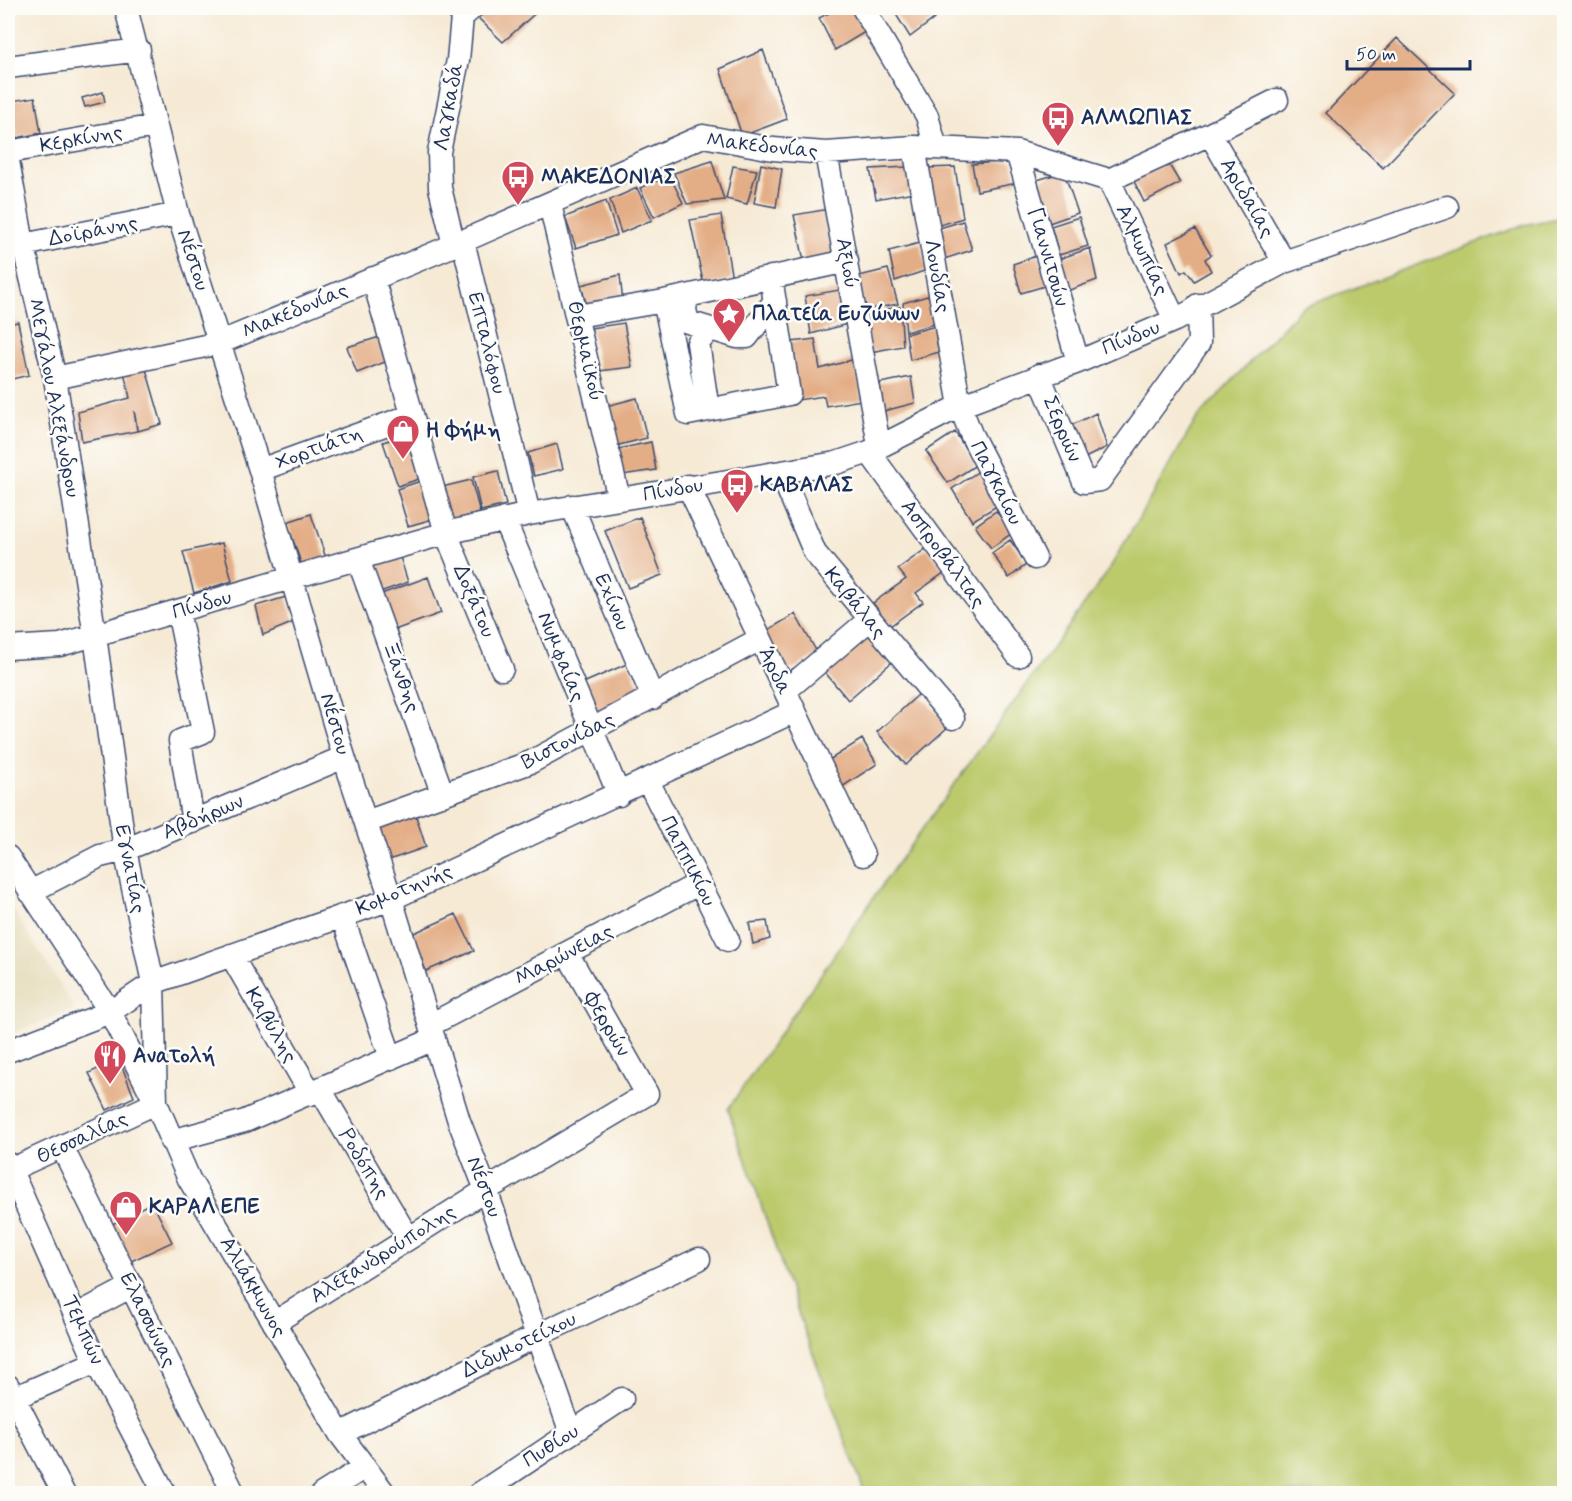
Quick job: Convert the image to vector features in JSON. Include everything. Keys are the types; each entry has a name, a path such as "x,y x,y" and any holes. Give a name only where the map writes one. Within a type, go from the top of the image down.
{"street":[{"name":"Νέστου","path":"126,8 139,50 154,126 178,214 260,470 344,757 392,899 459,1121 486,1190 571,1433"},
{"name":"Λαγκαδά","path":"458,243 440,188 439,152 458,60 462,17 472,8"},
{"name":"Λουδίας","path":"863,8 927,116 925,147 960,406"},
{"path":"8,67 139,50"},
{"path":"1109,180 1210,134 1277,100"},
{"name":"Κερκίνης","path":"8,152 154,126"},
{"name":"Αριδαίας","path":"1210,134 1284,262"},
{"name":"Μακεδονίας","path":"55,378 219,343 550,204 703,136 773,149 826,153 925,147 1017,152 1109,180"},
{"name":"Γιαννιτσών","path":"1017,152 1078,362"},
{"name":"Αξιού","path":"826,153 847,261 874,448"},
{"name":"Μεγάλου Αλεξάνδρου","path":"8,161 15,246 55,378 95,636"},
{"name":"Αλμωπίας","path":"1109,180 1175,320"},
{"name":"Θερμαϊκού","path":"550,204 619,499"},
{"name":"Πίνδου","path":"8,648 60,645 95,636 446,533 504,519 687,486 836,463 874,448 960,406 1078,362 1175,320 1198,305 1284,262 1447,207"},
{"name":"Δοϊράνης","path":"15,246 178,214"},
{"name":"Επταλόφου","path":"458,243 529,514"},
{"path":"577,316 664,301 847,261"},
{"path":"664,301 688,414 789,394 771,277"},
{"name":"Δοξάτου","path":"373,279 446,533 502,669"},
{"path":"687,296 685,310 688,322 724,331 737,337 747,337 775,301"},
{"name":"Σερρών","path":"1039,375 1084,482 1100,480 1199,343 1198,305"},
{"path":"708,410 698,343 710,329"},
{"name":"Παγκαίου","path":"960,406 971,434 1035,558"},
{"name":"Χορτιάτη","path":"260,470 412,415"},
{"name":"Ασπροβάλτας","path":"874,448 1018,656"},
{"name":"Καβάλας","path":"781,473 815,553 953,718"},
{"name":"Άρδα","path":"687,486 863,855"},
{"name":"Εχίνου","path":"572,506 653,698"},
{"name":"Νυμφαίας","path":"504,519 619,795"},
{"name":"Ξάνθης","path":"358,559 443,795"},
{"path":"178,611 203,732 180,741 193,822"},
{"name":"Κομοτηνής","path":"8,1051 110,1012 153,983 392,899 648,781 790,701 869,620"},
{"name":"Εγνατίας","path":"95,636 124,850 153,983 156,1103"},
{"name":"Βιστονίδας","path":"366,822 531,762 760,639"},
{"name":"Αβδήρων","path":"30,892 100,856 124,850 344,757"},
{"name":"Παππικίου","path":"648,781 728,940"},
{"name":"Αλιάκμωνος","path":"8,857 110,1012 156,1103 189,1179 340,1434 385,1494"},
{"name":"Μαρώνειας","path":"171,1142 245,1121 391,1058 567,953 698,884"},
{"path":"342,916 391,1058"},
{"name":"Φερρών","path":"567,953 647,1094"},
{"name":"Καβύλης","path":"231,955 315,1092"},
{"name":"Ροδόπης","path":"315,1092 408,1238"},
{"name":"Αλεξανδρούπολης","path":"274,1323 486,1190 647,1094"},
{"name":"Θεσσαλίας","path":"8,1169 62,1147 156,1103"},
{"name":"Ελασσώνας","path":"62,1147 234,1494"},
{"name":"Τεμπών","path":"8,1169 77,1315 96,1362 165,1494"},
{"name":"Διδυμοτείχου","path":"340,1434 536,1336 699,1259"},
{"path":"77,1315 132,1286"},
{"path":"64,1494 11,1392 96,1362"},
{"name":"Πυθίου","path":"479,1494 622,1400"},
{"path":"322,1494 365,1467"}],"shaded area":[{"path":"8,902 75,1009 8,1035"}],"green space":[{"path":"1564,217 1564,1493 865,1493 803,1327 728,1109 894,868 1107,573 1197,418 1301,308 1524,225"}],"building":[{"path":"483,8 541,8 503,42 475,15"},
{"path":"839,8 857,8 870,29 835,50 819,18"},
{"path":"892,8 926,8 934,19 910,37"},
{"path":"1397,38 1455,93 1383,168 1326,113"},
{"path":"763,50 787,119 742,136 720,69"},
{"path":"103,92 105,102 85,107 82,98"},
{"path":"35,97 41,133 17,138 11,101"},
{"path":"712,161 724,200 687,204 674,173"},
{"path":"1012,161 1017,183 977,191 972,164"},
{"path":"1168,163 1180,183 1144,202 1133,179"},
{"path":"761,164 782,169 776,207 754,203"},
{"path":"733,166 757,170 747,204 726,199"},
{"path":"908,167 914,192 876,199 870,169"},
{"path":"955,167 963,218 933,227 925,168"},
{"path":"1064,172 1078,213 1049,223 1037,180"},
{"path":"670,176 683,203 654,217 640,188"},
{"path":"637,188 652,220 621,233 610,200"},
{"path":"606,201 617,235 576,248 565,217"},
{"path":"829,209 837,256 805,265 794,215"},
{"path":"721,215 732,279 704,286 690,220"},
{"path":"1079,217 1088,246 1059,255 1051,226"},
{"path":"963,221 972,250 941,260 936,229"},
{"path":"1195,229 1211,255 1205,259 1211,271 1194,281 1186,270 1181,273 1167,243"},
{"path":"920,243 927,270 895,281 889,251"},
{"path":"1090,248 1097,280 1067,291 1059,259"},
{"path":"1039,255 1048,285 1021,293 1013,264"},
{"path":"888,269 898,304 864,310 859,276"},
{"path":"620,275 623,303 588,310 581,285"},
{"path":"845,289 851,323 811,334 805,296"},
{"path":"931,295 937,323 906,332 903,303"},
{"path":"900,307 903,346 870,352 864,313"},
{"path":"18,322 29,375 8,380 8,324"},
{"path":"624,323 632,367 599,371 591,328"},
{"path":"936,326 943,351 910,360 906,334"},
{"path":"383,336 390,360 357,373 347,347"},
{"path":"815,339 820,369 855,359 862,400 826,406 824,396 791,401 784,343"},
{"path":"146,369 162,424 138,431 134,411 137,431 82,442 78,412 130,398 124,372"},
{"path":"911,377 915,403 884,411 880,383"},
{"path":"637,398 647,438 615,446 606,406"},
{"path":"1096,413 1107,447 1085,458 1070,426"},
{"path":"955,432 976,465 948,483 926,451"},
{"name":"Η Φήμη","path":"408,434 422,478 398,486 383,442"},
{"path":"651,442 656,470 622,475 618,449"},
{"path":"557,444 563,469 534,476 528,453"},
{"path":"498,471 506,505 481,511 473,477"},
{"path":"979,471 1000,504 972,521 952,489"},
{"path":"471,480 480,513 447,522 438,488"},
{"path":"421,481 433,519 408,526 397,489"},
{"path":"996,511 1012,533 991,548 975,526"},
{"path":"311,514 326,558 302,566 287,522"},
{"path":"640,517 662,575 628,588 605,531"},
{"path":"1010,540 1027,564 1009,578 992,553"},
{"path":"222,543 232,581 194,593 183,552"},
{"path":"927,548 945,572 916,593 923,602 890,626 873,603 906,579 898,569"},
{"path":"399,554 408,582 377,593 367,565"},
{"path":"428,577 441,613 389,632 376,596"},
{"path":"286,597 294,622 263,635 256,606"},
{"path":"795,614 818,654 786,673 763,633"},
{"path":"867,633 892,662 848,700 823,670"},
{"path":"629,663 644,698 596,718 581,684"},
{"path":"919,694 949,726 906,765 877,732"},
{"path":"862,739 877,764 842,787 826,762"},
{"path":"414,810 426,847 389,860 378,824"},
{"path":"456,914 474,951 426,971 412,934"},
{"path":"767,921 770,939 753,944 749,923"},
{"path":"119,1059 134,1097 107,1110 89,1073"},
{"path":"152,1202 172,1242 127,1263 109,1226"}],"place":[{"name":"ΑΛΜΩΠΙΑΣ","path":"1058,147"},
{"name":"ΜΑΚΕΔΟΝΙΑΣ","path":"518,206"},
{"name":"Πλατεία Ευζώνων","path":"729,343"},
{"name":"Η Φήμη","path":"403,460"},
{"name":"ΚΑΒΑΛΑΣ","path":"737,514"},
{"name":"Ανατολή","path":"110,1085"},
{"name":"ΚΑΡΑΛ ΕΠΕ","path":"126,1236"}]}
